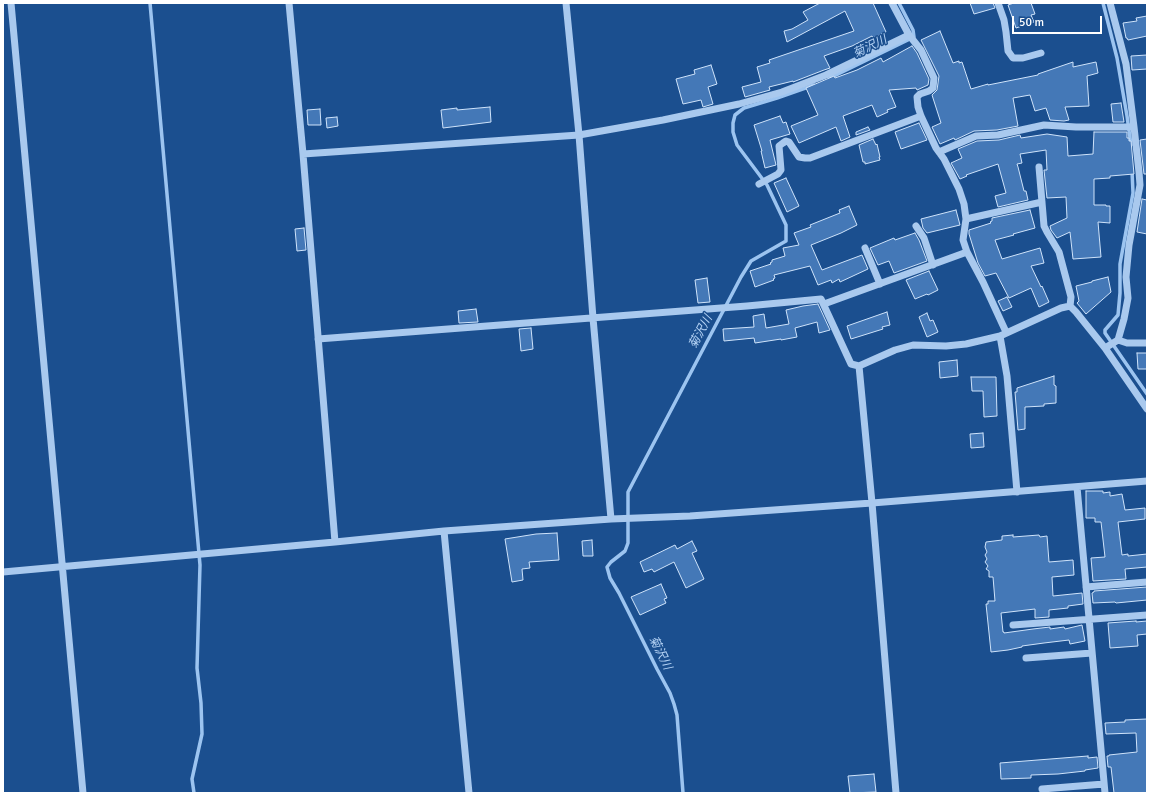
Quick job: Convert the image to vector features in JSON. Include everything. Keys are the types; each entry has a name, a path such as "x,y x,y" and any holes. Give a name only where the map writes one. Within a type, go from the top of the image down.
{"street":[{"path":"11,3 83,793"},
{"path":"289,3 335,542"},
{"path":"566,3 579,135 593,318 611,520"},
{"path":"892,3 909,35 921,50 934,78 933,88 929,92 920,94 916,97 916,101 921,116 936,148 944,159 959,190 964,204 966,219 963,240 967,252 983,282 1003,334 1017,492"},
{"path":"998,3 1004,20 1008,51 1013,58 1023,58 1041,52"},
{"path":"1105,348 1118,340 1124,319 1128,298 1126,277 1129,246 1140,185 1126,64 1110,3"},
{"path":"303,154 579,135 663,120 739,104 782,92 826,75 909,35"},
{"path":"759,184 778,174 781,170 779,146 786,141 789,142 799,157 810,158 921,116"},
{"path":"940,152 976,136 998,135 1044,124 1076,127 1134,127"},
{"path":"1039,167 1044,226 1059,252 1071,297 1070,306"},
{"path":"966,219 1042,202"},
{"path":"916,226 924,238 933,265"},
{"path":"865,248 880,284"},
{"path":"824,304 967,252"},
{"path":"318,339 821,300 851,364 859,366 895,350 913,345 946,346 966,344 1003,334 1061,308 1070,306"},
{"path":"1070,306 1105,348 1147,410"},
{"path":"1118,340 1127,343 1147,343"},
{"path":"859,366 896,793"},
{"path":"3,572 444,531 690,516 1147,482"},
{"path":"1077,487 1105,793"},
{"path":"444,531 469,793"},
{"path":"1086,587 1147,582"},
{"path":"1013,625 1147,615"},
{"path":"1026,658 1092,653"},
{"path":"1042,789 1104,784"}],"building":[{"path":"820,3 873,3 886,32 873,38 872,36 852,46 824,56 830,68 793,82 769,87 770,90 745,97 742,87 761,82 757,67 770,63 769,60 854,31 845,11 787,42 784,31 792,29 808,20 803,12"},
{"path":"970,3 993,3 995,8 974,14"},
{"path":"1014,3 1031,3 1035,14 1031,15 1034,22 1016,28 1008,5"},
{"path":"1147,16 1147,36 1128,40 1126,38 1123,23 1137,21 1136,18"},
{"path":"940,31 953,63 959,61 959,63 962,62 971,89 988,84 1038,75 1073,62 1073,67 1096,62 1098,73 1087,76 1089,106 1065,107 1069,120 1050,120 1046,108 1035,111 1030,95 1013,98 1018,126 997,130 974,131 955,140 954,138 940,144 932,127 941,123 932,95 937,90 939,76 921,40"},
{"path":"912,46 917,53 929,79 928,85 917,90 916,88 889,90 896,107 887,110 888,112 877,117 872,105 843,116 850,137 841,141 836,127 799,143 791,126 818,115 806,88 834,76 835,78 857,70 881,58 883,62"},
{"path":"1147,55 1147,69 1132,70 1131,56"},
{"path":"711,65 717,84 708,87 713,104 703,107 701,100 683,104 676,79 695,74 694,70"},
{"path":"1121,103 1124,122 1113,122 1111,104"},
{"path":"490,107 491,122 443,128 441,110"},
{"path":"320,109 321,125 308,125 307,110"},
{"path":"780,116 783,123 786,122 790,134 770,140 776,165 765,168 762,151 754,125"},
{"path":"337,117 338,126 327,128 326,118"},
{"path":"919,123 927,140 901,149 895,132"},
{"path":"868,127 870,130 856,135 856,132"},
{"path":"1094,132 1127,132 1127,138 1131,141 1134,174 1094,179 1094,205 1110,206 1110,223 1098,222 1101,257 1073,259 1070,232 1057,238 1051,230 1050,226 1067,218 1066,197 1047,198 1044,170 1047,170 1046,150 1020,154 1022,163 1017,164 1028,200 998,207 995,196 1006,193 998,164 966,175 967,176 960,179 951,163 962,158 958,149 977,141 999,140 1020,135 1021,138 1047,134 1067,137 1068,156 1093,154"},
{"path":"873,139 876,145 877,144 880,160 865,164 865,162 863,162 859,145"},
{"path":"1147,139 1147,174 1144,174 1140,140"},
{"path":"786,178 799,206 787,212 774,183"},
{"path":"1142,199 1147,200 1147,234 1137,232"},
{"path":"849,206 857,225 811,245 822,270 862,255 868,269 840,282 839,279 832,283 831,280 818,285 810,266 774,275 774,280 755,287 750,271 771,264 770,263 772,260 785,256 783,248 799,245 794,233 811,227 810,225 840,213 839,210"},
{"path":"956,210 960,225 927,233 923,228 921,219"},
{"path":"1030,210 1035,228 995,240 1002,259 1040,248 1044,263 1031,266 1049,302 1039,307 1031,288 1009,298 996,273 985,276 978,263 969,234 969,230 991,223 992,218"},
{"path":"304,228 306,250 297,251 295,229"},
{"path":"915,233 927,261 894,273 889,261 878,265 870,248 894,238 895,240"},
{"path":"929,271 938,290 915,299 906,280"},
{"path":"1108,277 1111,292 1086,314 1077,303 1079,301 1076,286"},
{"path":"707,278 710,302 698,303 695,280"},
{"path":"1007,297 1012,307 1003,311 998,301"},
{"path":"818,304 830,330 819,333 817,322 795,328 797,337 755,343 754,338 724,341 723,329 754,327 753,316 764,314 766,328 789,324 786,310"},
{"path":"476,309 478,322 459,323 458,311"},
{"path":"887,312 890,325 882,327 883,329 851,339 847,326"},
{"path":"927,313 930,321 933,320 938,332 927,337 919,317"},
{"path":"531,328 533,349 521,351 519,329"},
{"path":"1137,353 1147,353 1147,369 1138,369"},
{"path":"957,360 958,376 940,378 939,362"},
{"path":"1054,376 1054,385 1056,386 1056,403 1044,404 1044,406 1025,407 1025,429 1018,430 1015,392 1017,392 1017,388"},
{"path":"971,377 996,377 997,416 984,417 983,391 972,391"},
{"path":"983,433 984,447 971,448 970,434"},
{"path":"1086,491 1103,491 1103,493 1110,492 1110,496 1122,494 1125,510 1145,508 1145,519 1118,522 1122,555 1128,554 1128,556 1147,554 1147,567 1125,569 1126,579 1093,581 1091,558 1105,557 1101,522 1095,522 1095,518 1086,518"},
{"path":"557,533 559,560 529,562 530,568 522,569 523,580 512,582 505,539 536,534"},
{"path":"1013,535 1013,537 1039,535 1040,537 1047,536 1049,562 1073,560 1074,575 1052,577 1053,596 1082,593 1083,604 1068,606 1068,608 1049,610 1049,617 1035,618 1035,609 1001,613 1003,632 1050,627 1050,629 1064,627 1065,629 1082,625 1085,641 1070,644 1069,640 1022,646 1008,650 991,652 986,604 988,604 988,601 995,601 993,577 989,577 989,571 986,569 988,566 985,562 987,559 985,555 987,552 985,547 986,542 1002,540 1002,536"},
{"path":"592,540 593,556 583,556 582,541"},
{"path":"692,541 697,551 692,553 704,579 686,588 674,562 654,572 652,569 644,572 640,562 675,545 677,549"},
{"path":"661,584 667,598 664,599 666,603 640,615 631,597"},
{"path":"1147,587 1147,600 1116,603 1093,603 1092,593 1094,591"},
{"path":"1147,621 1147,634 1137,635 1138,646 1110,648 1108,623"},
{"path":"1147,719 1147,793 1114,793 1111,767 1108,767 1107,756 1137,752 1136,733 1106,734 1105,723"},
{"path":"1088,756 1088,758 1097,757 1098,768 1058,774 1031,775 1031,778 1001,779 1000,763"},
{"path":"874,774 876,792 850,793 848,776"}],"waterway":[{"path":"150,3 200,565 197,668 201,703 202,734 192,779 194,793"},
{"name":"菊沢川","path":"830,78 914,37 913,30 899,3"},
{"path":"1103,3 1117,58 1131,145"},
{"name":"菊沢川","path":"683,793 677,715 674,704 670,693 610,578 607,567 625,551 628,543 628,492 741,277 751,261 786,241 786,225 767,185 737,145 733,132 735,115 744,108 814,85"},
{"path":"1132,171 1133,193 1120,264 1118,315 1105,330 1105,333 1147,394"}]}
